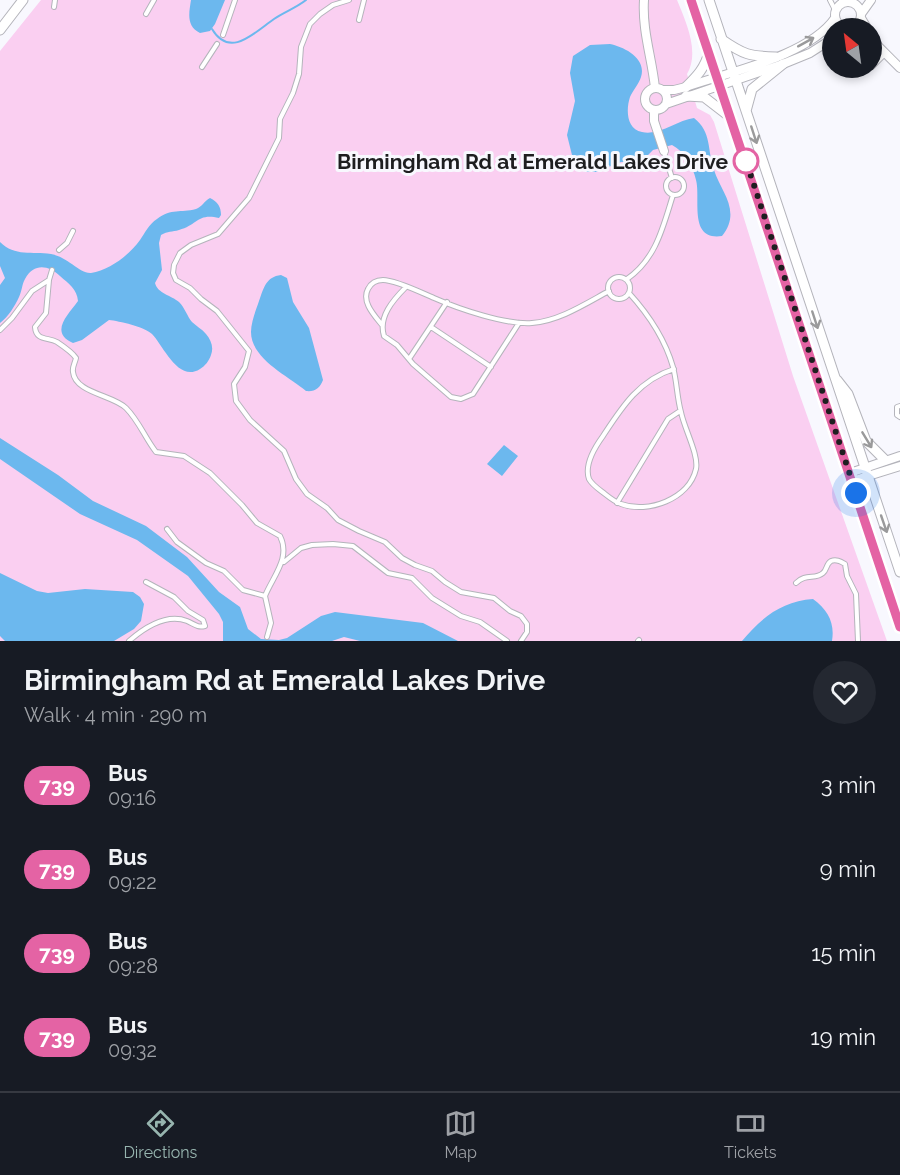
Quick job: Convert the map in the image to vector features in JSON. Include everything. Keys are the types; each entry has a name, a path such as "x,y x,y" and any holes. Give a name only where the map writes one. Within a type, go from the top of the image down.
{"street":[{"path":"0,30 23,0"},
{"path":"644,0 644,29 659,89 667,96 666,104"},
{"path":"691,0 900,627"},
{"path":"709,0 900,572"},
{"path":"861,16 871,0"},
{"path":"746,111 752,89 779,60 815,38 829,26 835,14 847,1 858,6 861,16"},
{"path":"835,14 837,18"},
{"path":"721,39 744,54 779,60"},
{"path":"732,119 714,103 686,91 659,89 648,92 646,100 650,108 661,109 686,91 810,52 822,45"},
{"path":"882,49 900,68"},
{"path":"686,91 706,66 709,51"},
{"path":"654,110 654,121 664,151"},
{"path":"835,379 848,394 866,441 885,460"},
{"path":"866,472 885,460 900,456"},
{"path":"851,477 900,466"}],"lane":[{"path":"54,7 55,0"},
{"path":"146,14 154,0"},
{"path":"223,35 235,0"},
{"path":"349,0 333,5 310,24 301,47 299,74 293,93 280,119 279,138 249,198 218,234 191,245 180,253 173,273 176,280 190,288 217,310 249,351 244,367 234,384 236,401 250,420 284,451 296,479 307,494 327,508 338,520 386,542 402,558 432,571 461,592 494,598 510,611 521,616 527,624 527,632 521,641"},
{"path":"359,20 364,0"},
{"path":"830,0 835,14"},
{"path":"202,67 217,44"},
{"path":"882,57 886,53"},
{"path":"664,151 672,178"},
{"path":"678,177 684,184 682,193 673,195 666,188 667,182 678,177"},
{"path":"627,279 639,271 650,256 664,226 673,195"},
{"path":"59,250 67,243 73,231"},
{"path":"52,270 46,313 35,327 35,332 39,336 57,342 73,354 76,358 73,369 76,379 92,393 111,398 127,409 156,452 163,455 184,456 210,473 242,504 257,523 280,536 285,550 283,563 265,596 271,622 267,637"},
{"path":"620,276 627,279 631,286 624,298 616,299 609,291 609,284 620,276"},
{"path":"0,330 32,291 49,280"},
{"path":"519,323 473,394 461,399 451,397 397,345 384,336 382,325 368,306 367,289 374,282 382,280 418,290 447,303 492,318 519,323 534,323 554,318 609,291"},
{"path":"382,325 388,309 406,287"},
{"path":"629,293 662,338 674,369 680,411 696,459 696,468 687,486 672,498 652,505 631,507 616,502 589,478 588,467 592,456 600,440 635,391 650,379 674,369"},
{"path":"409,359 447,303"},
{"path":"431,327 491,367"},
{"path":"900,406 897,406 897,415 900,417"},
{"path":"616,502 668,419 680,411"},
{"path":"168,529 177,542 206,563 224,571 243,590 265,596"},
{"path":"283,563 301,548 312,545 353,546 388,573 412,578 432,598 461,616 480,622 507,641"},
{"path":"796,583 805,576 817,576 822,573 830,562 840,561 845,564 847,576 856,594 858,641"},
{"path":"129,641 146,628 167,620 178,619 197,627 205,626 203,620 188,611 174,597 146,582"}],"shaded area":[{"path":"41,0 677,0 692,47 691,65 687,74 697,108 710,115 714,122 793,376 887,641 0,641 0,51"}],"water":[{"path":"191,0 225,0 210,31 200,33 192,27 190,23"},
{"path":"610,44 633,54 641,64 641,77 630,97 628,107 628,118 633,127 649,133 694,118 704,129 714,170 730,210 728,227 722,236 711,236 704,232 700,225 695,175 684,155 672,145 653,150 638,161 621,162 596,172 586,172 574,163 567,135 575,101 570,73 573,56 590,45"},
{"path":"210,198 220,207 219,218 202,218 185,228 161,235 159,243 162,270 155,283 162,292 179,302 192,322 209,339 212,352 207,363 200,369 192,372 178,367 152,334 125,323 109,320 82,340 73,343 66,339 61,329 78,301 77,297 69,284 55,272 46,268 37,268 29,274 15,304 0,323 0,285 5,278 0,266 0,242 18,252 44,253 63,258 82,271 91,273 105,269 125,256 136,246 152,223 162,216 172,212 196,209"},
{"path":"281,275 287,278 293,302 309,328 323,380 319,387 312,391 306,391 272,366 264,359 253,342 252,324 264,287 269,280"},
{"path":"0,438 58,475 93,501 146,526 187,557 219,592 240,607 248,629 261,639 287,638 321,616 335,612 423,623 458,641 360,641 344,637 332,641 223,641 223,622 219,614 188,576 137,540 80,514 0,459"},
{"path":"504,445 518,456 502,476 487,464"},
{"path":"0,573 37,591 48,593 85,589 133,592 144,604 141,621 134,629 114,641 5,641 0,636"},
{"path":"813,599 829,617 832,641 742,641 773,612 792,603"}],"waterway":[{"path":"212,29 219,38 234,43 250,36 306,0"}],"bus line":[{"name":"739","path":"691,0 900,627"}],"place":[{"name":"Birmingham Rd at Emerald Lakes Drive","path":"746,161"}],"route":[{"path":"746,161 745,158 856,493"}]}
